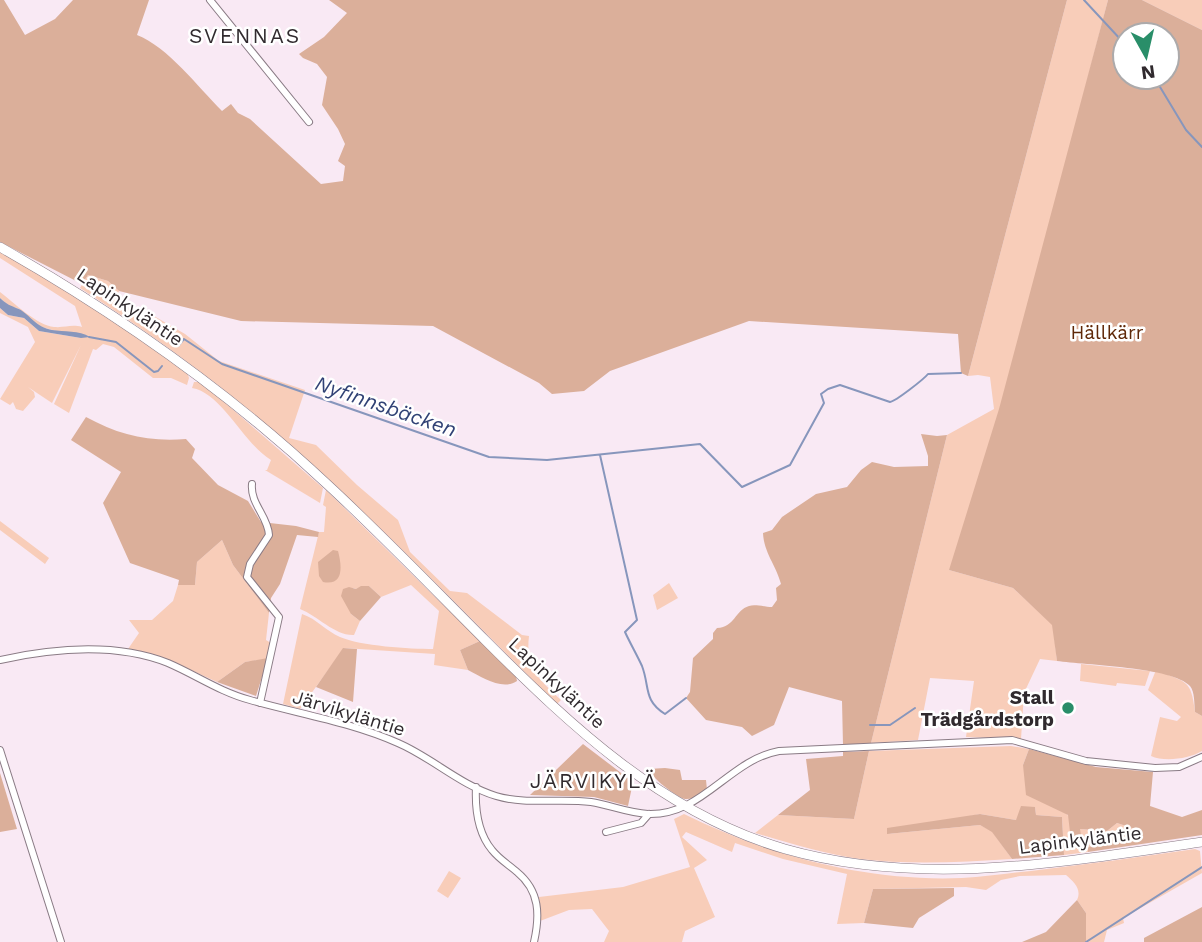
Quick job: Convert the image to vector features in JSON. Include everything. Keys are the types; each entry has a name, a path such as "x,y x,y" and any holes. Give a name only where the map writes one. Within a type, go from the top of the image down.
{"main road":[{"name":"Lapinkyläntie","path":"0,247 119,319 225,396 326,483 562,714 638,777 684,806 728,828 785,849 821,858 881,867 955,869 1019,866 1202,842"}],"street":[{"path":"210,0 309,122"},
{"path":"252,484 251,493 268,526 269,535 250,564 247,577 279,617 260,703"},
{"name":"Järvikyläntie","path":"0,660 73,650 128,653 167,663 227,693 395,741 475,788 513,799 590,802 649,814 669,812 684,806 702,797 755,757 779,751 1012,740 1086,761 1155,768 1179,767 1202,757"},
{"path":"0,750 61,942"},
{"path":"475,788 476,809 486,840 493,851 528,883 535,896 538,917 534,942"},
{"path":"606,832 641,823 649,814"}],"green space":[{"path":"0,0 4,0 25,35 55,19 73,0 149,0 137,35 171,58 222,111 231,104 238,113 250,119 321,184 343,181 345,166 338,161 345,144 322,105 327,77 317,64 299,54 324,37 347,13 329,0 1067,0 968,376 961,373 958,334 749,321 610,371 584,391 552,394 539,383 433,326 241,321 119,291 108,281 88,275 82,284 0,242"},
{"name":"Hällkärr","path":"1067,0 1108,0 1039,266 1202,216 949,570 1013,588 1053,625 1057,661 1040,659 1024,693 1021,739 966,737 974,681 930,678 918,740 871,743 947,435 994,409 990,377 968,376"},
{"name":"Hällkärr","path":"1108,0 1142,0 1202,30 1202,716 1195,712 1192,689 1181,680 1148,671 1057,661 1052,625 1013,588 949,570 999,409"},
{"path":"1142,0 1202,0 1202,30"},
{"path":"0,251 108,317 187,372 187,385 171,378 153,378 114,347 103,344 96,350 93,349 69,413 54,404 81,345 52,403 28,387 35,397 23,411 16,409 13,402 10,405 0,399 35,342 28,327 0,313 0,308 8,315 24,318 39,331 81,338 38,326 19,309 9,306 0,298 0,292 26,313 48,326 82,327 75,306 0,258"},
{"path":"88,275 108,281 119,291 117,305 154,316 185,334 219,361 305,390 289,438 316,445 398,520 410,552 450,591 467,593 522,635 529,636 529,657 536,673 561,700 557,704 341,491 282,438 198,370 80,288"},
{"path":"194,382 199,382 215,394 323,488 320,503 265,470 271,460 251,442 223,408 203,392 192,388"},
{"path":"86,417 134,436 186,439 195,449 192,458 218,485 248,501 261,522 319,532 318,537 297,535 280,584 271,598 269,613 233,565 222,540 197,562 195,585 178,585 179,580 130,563 103,503 121,472 71,440"},
{"path":"921,434 947,435 871,743 843,745 842,701 789,687 774,725 752,736 742,727 706,720 686,698 690,692 693,658 713,639 717,628 728,625 744,608 754,605 772,607 777,600 776,588 781,584 763,533 772,530 782,517 816,494 847,487 861,470 872,462 894,467 928,466 928,456"},
{"path":"326,490 480,641 460,650 468,670 434,665 435,654 344,648 300,709 283,704 302,614 335,634 360,643 433,649 439,611 411,585 381,597 369,586 353,588 351,614 360,621 354,635 333,629 300,609 319,532 324,532 326,507 323,505"},
{"path":"0,521 49,558 45,564 0,530"},
{"path":"222,540 233,565 269,613 266,640 271,643 268,659 245,662 217,682 167,659 128,649 139,633 129,620 152,620 173,601 178,585 195,585 197,562"},
{"path":"333,550 338,551 340,574 335,581 323,582 319,576 318,562"},
{"path":"669,583 678,598 657,610 653,595"},
{"path":"369,586 381,597 360,621 351,614 341,596 343,589 356,589"},
{"path":"480,641 516,676 517,681 499,684 468,670 460,650"},
{"path":"343,648 357,649 353,702 316,687"},
{"path":"268,658 256,696 217,682 245,662"},
{"path":"1081,664 1150,671 1145,686 1117,683 1116,686 1080,681"},
{"path":"1156,670 1180,680 1189,687 1195,712 1202,716 1202,751 1176,759 1151,756 1160,717 1177,721 1181,717 1148,690"},
{"path":"583,744 633,782 628,806 594,797 530,795"},
{"path":"1011,746 1029,749 1023,765 1080,829 1107,831 1117,823 1135,829 1134,833 1088,847 1088,852 1064,855 1062,817 1036,815 1035,807 1016,820 980,814 887,834 980,825 992,831 1012,859 917,862 847,857 755,833 778,815 854,819 869,751"},
{"path":"1029,749 1096,767 1153,772 1150,806 1182,817 1202,810 1202,835 1088,852 1088,847 1134,833 1135,829 1117,823 1107,831 1080,829 1083,848 1072,849 1068,815 1026,795 1023,765"},
{"path":"869,751 854,819 778,815 810,790 806,759 843,756 843,752"},
{"path":"648,769 680,770 682,780 706,780 707,790 691,799 681,797 670,791"},
{"path":"0,773 17,829 0,832"},
{"path":"1021,806 1035,807 1036,815 1062,817 1064,855 1012,859 992,832 980,825 887,834 887,828 980,814 1016,820"},
{"path":"684,814 784,854 855,871 890,876 979,877 1195,849 1200,851 1202,873 1123,918 1124,923 1107,930 1104,942 1086,942 1086,913 1077,900 1079,892 1076,886 1066,875 1020,876 1001,880 986,890 966,887 873,889 864,923 837,924 847,874 783,859 735,843 732,852 686,832 682,837 707,860 694,868 715,917 685,931 682,942 604,942 609,931 592,909 569,910 540,921 539,897 623,887 690,867 674,819"},
{"path":"449,871 461,878 448,898 437,891"},
{"path":"954,888 954,896 919,918 913,928 864,923 873,889"},
{"path":"1077,900 1086,913 1086,942 1022,942 1046,932"},
{"path":"1202,907 1202,942 1144,942 1144,938"}],"water":[{"path":"0,298 46,329 76,332 90,337 39,331 24,318 8,315 0,308"}],"waterway":[{"path":"1084,0 1111,29"},
{"path":"1162,91 1186,130 1202,147"},
{"name":"Nyfinnsbäcken","path":"89,337 116,342 154,372 162,366"},
{"name":"Nyfinnsbäcken","path":"178,346 184,339 222,364 489,457 547,460 700,444 742,487 790,465 824,403 821,394 828,389 840,385 890,402 910,390 928,374 961,373"},
{"name":"Nyfinnsbäcken","path":"600,455 637,620 625,632 642,666 653,704 665,714 686,698"},
{"path":"870,725 890,725 915,708"},
{"path":"1086,942 1202,867"}],"place":[{"name":"Stall Trädgårdstorp","path":"1068,708"}],"district":[{"name":"SVENNAS","path":"245,35"},
{"name":"JÄRVIKYLÄ","path":"594,780"}]}
